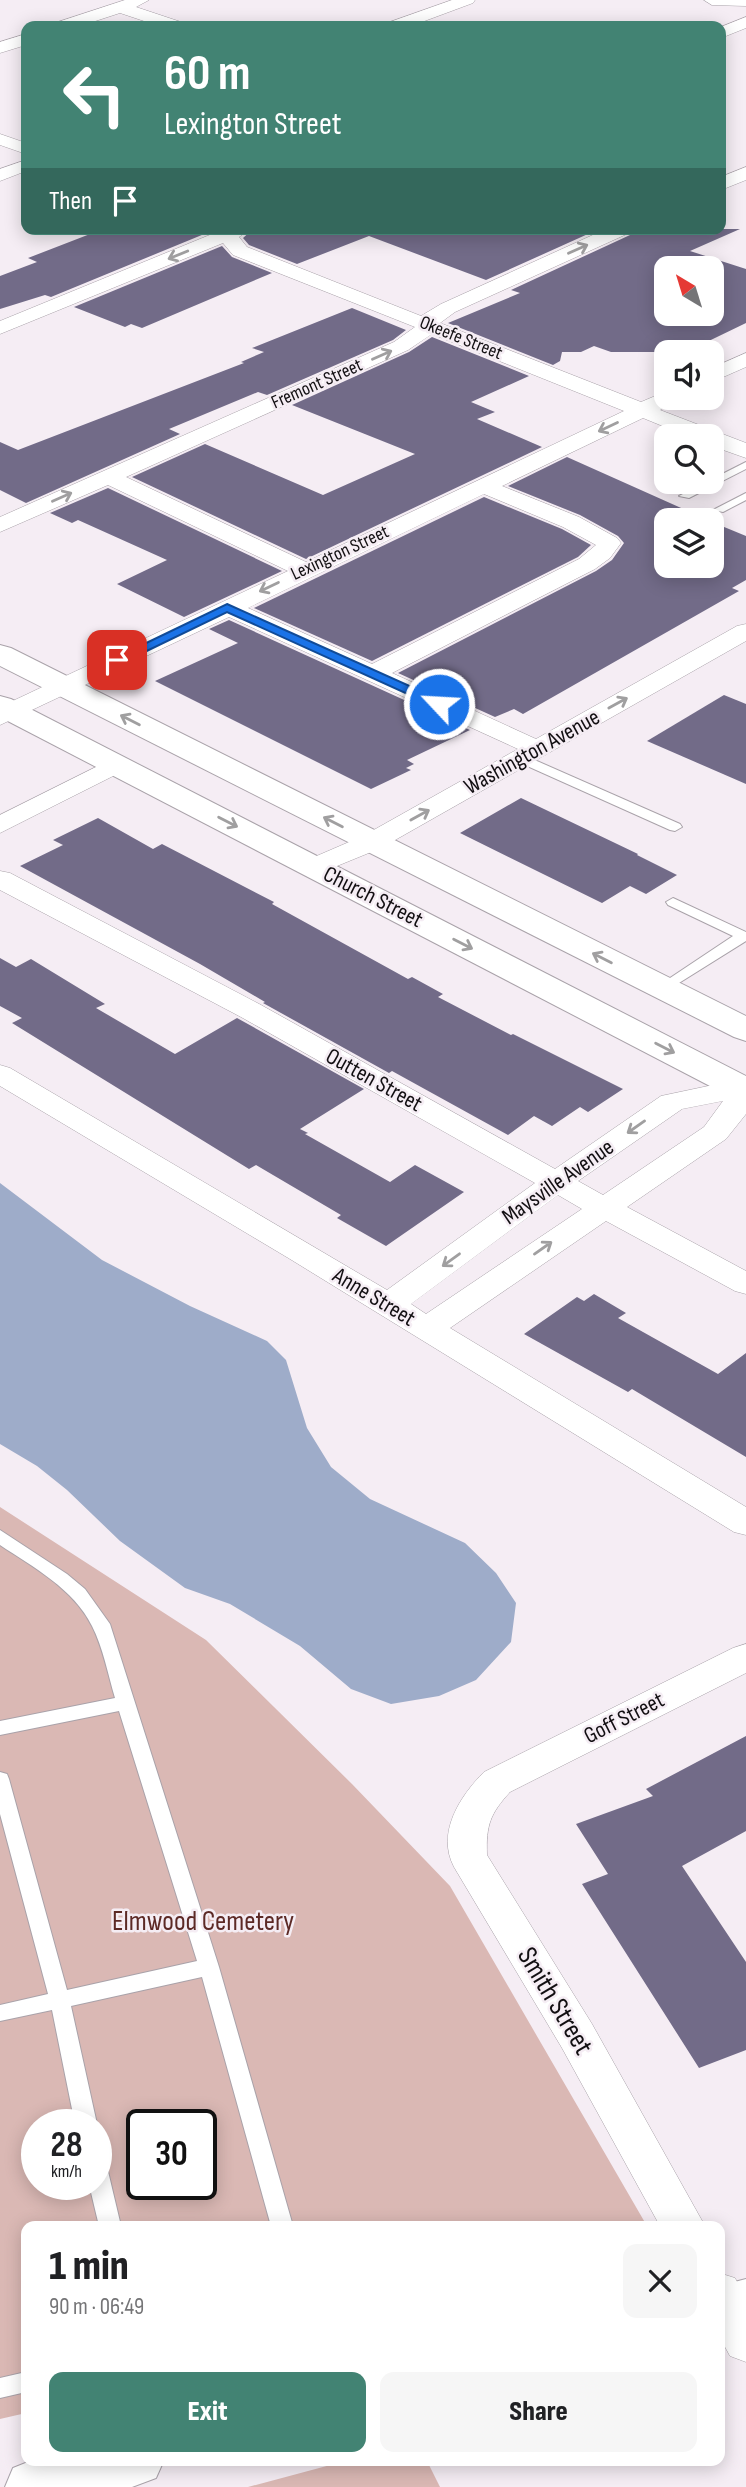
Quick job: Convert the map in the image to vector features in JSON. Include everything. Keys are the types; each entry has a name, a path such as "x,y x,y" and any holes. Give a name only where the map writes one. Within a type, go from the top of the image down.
{"main road":[{"path":"0,654 746,1031"},
{"name":"Church Street","path":"4,711 316,867 745,1089"},
{"path":"33,2487 113,2466"}],"street":[{"path":"78,21 141,0"},
{"path":"410,21 467,0"},
{"path":"712,0 746,1"},
{"path":"119,7 160,21"},
{"path":"726,31 746,22"},
{"path":"0,48 21,41"},
{"path":"0,139 21,147"},
{"path":"0,175 21,167"},
{"path":"726,182 746,173"},
{"path":"0,328 222,235"},
{"name":"Okeefe Street","path":"234,235 240,251 677,424"},
{"name":"Fremont Street","path":"0,525 401,346 430,326 430,318 448,308 609,235"},
{"path":"724,370 746,359"},
{"name":"Lexington Street","path":"4,711 64,686 654,405"},
{"path":"724,443 746,451"},
{"path":"108,477 305,570"},
{"path":"373,673 587,564 609,544 571,522 483,486"},
{"path":"227,607 373,673 530,753"},
{"name":"Washington Avenue","path":"316,867 372,842 746,631"},
{"path":"0,825 116,765"},
{"name":"Outten Street","path":"0,879 251,1010 556,1182 746,1284"},
{"name":"Anne Street","path":"0,1073 746,1523"},
{"name":"Maysville Avenue","path":"387,1306 556,1182 672,1102 745,1089"},
{"name":"Maysville Avenue","path":"426,1329 715,1133 731,1114 745,1089"},
{"name":"Goff Street","path":"502,1779 746,1657"},
{"name":"Smith Street","path":"502,1779 477,1803 467,1829 468,1856 577,2036 680,2221"}],"lane":[{"path":"685,496 746,465"},
{"path":"723,508 746,496"},
{"path":"530,753 675,827"},
{"path":"673,902 745,936"},
{"path":"663,989 745,936"},
{"path":"0,1536 79,1594 101,1624 209,1967 281,2221"},
{"path":"0,1728 127,1702"},
{"path":"0,1779 60,2000 83,2109"},
{"path":"0,2014 209,1967"},
{"path":"104,2200 109,2221"},
{"path":"0,2388 21,2383"}],"green space":[{"name":"Elmwood Cemetery","path":"0,1507 206,1640 352,1784 450,1886 644,2221 21,2221 21,2414 0,2419"},
{"path":"327,2466 430,2466 440,2487 248,2487"}],"water":[{"path":"0,1183 102,1260 190,1306 267,1341 286,1360 307,1428 331,1467 370,1499 465,1543 496,1573 516,1603 511,1642 476,1680 439,1696 391,1704 351,1689 300,1646 230,1604 185,1588 120,1541 67,1490 37,1466 0,1444"}],"building":[{"path":"726,229 740,229 690,251 706,256 654,256 654,326 724,326 724,262 746,269 746,323 711,340 654,340 654,352 611,352 594,346 581,352 562,352 560,361 553,365 448,323 520,293 511,290 630,235 726,235"},
{"path":"87,235 202,235 51,297 45,295 0,309 0,276 37,262 28,258"},
{"path":"246,235 586,235 486,280 369,236 297,264 249,245 243,238"},
{"path":"222,246 232,257 272,273 142,328 131,324 125,327 74,307"},
{"path":"352,308 406,330 393,340 267,395 258,392 169,429 180,434 26,503 0,490 0,442 18,450 244,363 241,362 264,352 252,348"},
{"path":"432,337 529,376 471,402 495,412 477,419 542,447 306,559 132,477 205,444 323,495 415,454 292,405 409,352"},
{"path":"567,457 681,508 654,508 654,578 724,578 724,527 746,536 746,580 732,588 739,591 523,714 514,709 495,717 398,673 596,571 612,560 624,543 618,536 580,515 508,486"},
{"path":"108,488 282,571 184,617 117,584 167,560 78,520 72,523 50,513"},
{"path":"484,497 562,529 591,545 578,557 372,661 254,608"},
{"path":"229,620 470,730 407,760 414,764 406,768 411,770 371,789 155,681 238,643 209,629"},
{"path":"724,695 746,704 746,784 647,741"},
{"path":"521,798 677,875 646,894 630,886 602,903 460,833"},
{"path":"98,818 153,849 162,844 274,902 272,904 408,979 412,977 443,994 438,997 623,1089 588,1112 580,1107 552,1126 534,1116 508,1135 392,1071 389,1073 263,1003 265,1002 200,964 20,866 63,845 53,840"},
{"path":"0,958 16,967 31,959 105,1004 96,1008 175,1054 237,1018 364,1089 300,1129 308,1133 305,1134 390,1182 415,1165 464,1192 386,1246 337,1218 341,1215 256,1165 249,1169 12,1023 22,1018 0,1006"},
{"path":"594,1294 626,1313 618,1318 718,1374 746,1353 746,1457 632,1389 628,1392 524,1334 577,1297 584,1301"},
{"path":"746,1736 746,1831 682,1866 746,1962 746,2050 699,2068 582,1884 608,1874 576,1824 653,1796 646,1789"}],"route":[{"path":"117,660 227,607 439,704"}]}
